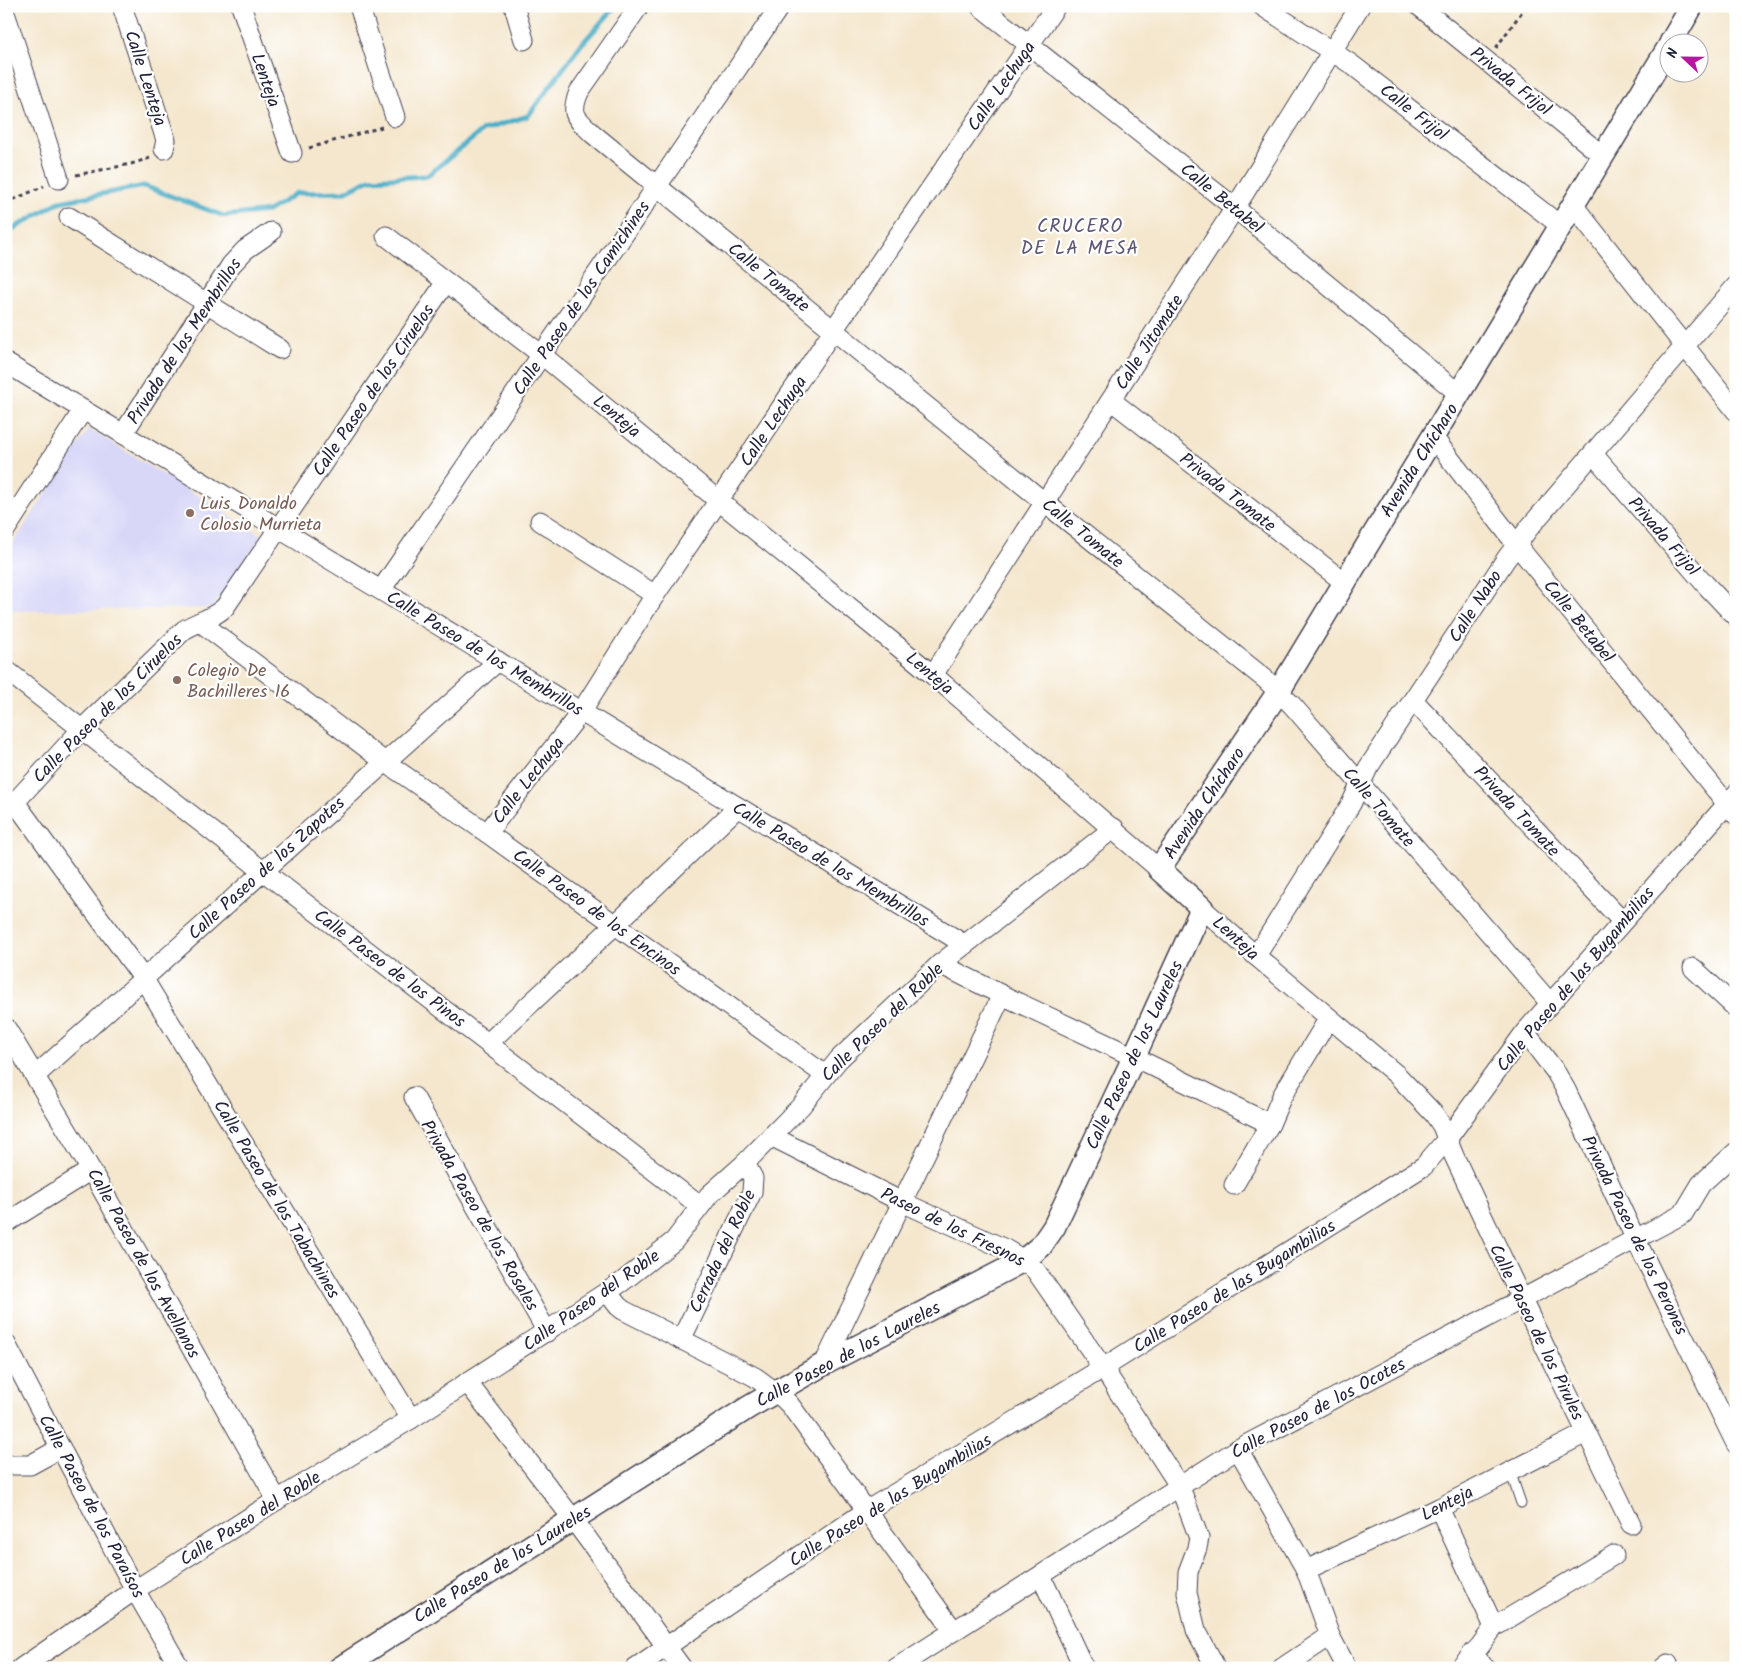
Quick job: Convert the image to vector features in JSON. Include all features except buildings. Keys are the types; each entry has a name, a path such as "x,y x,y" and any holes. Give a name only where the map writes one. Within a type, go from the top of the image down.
{"street":[{"name":"Calle Lenteja","path":"122,6 166,140 164,149"},
{"name":"Lenteja","path":"241,6 292,154"},
{"path":"359,6 395,117"},
{"path":"514,6 524,40"},
{"name":"Calle Tomate","path":"639,6 579,92 574,108 574,113 578,120 1044,502 1265,678 1279,691 1550,1003"},
{"name":"Calle Paseo de los Camichines","path":"381,590 780,6"},
{"name":"Calle Betabel","path":"980,6 1235,208 1459,394"},
{"name":"Calle Lechuga","path":"487,833 581,712 655,595 1056,6"},
{"name":"Calle Frijol","path":"1262,6 1351,64 1561,226"},
{"name":"Calle Jitomate","path":"933,675 1044,502 1112,401 1235,208 1360,6"},
{"name":"Privada Frijol","path":"1419,6 1604,156"},
{"name":"Avenida Chícharo","path":"1677,32 1692,6"},
{"path":"6,16 59,179"},
{"name":"Avenida Chícharo","path":"1159,869 1279,691 1660,61"},
{"path":"1573,205 1736,411"},
{"path":"70,217 280,349"},
{"name":"Privada de los Membrillos","path":"123,434 206,302 237,257 271,232"},
{"name":"Lenteja","path":"386,236 542,355 933,675 1114,828 1256,956 1397,1074 1434,1114 1448,1138"},
{"name":"Calle Paseo de los Ciruelos","path":"15,802 81,730 184,630 217,615 225,607 446,282"},
{"name":"Calle Nabo","path":"1256,956 1351,804 1368,768 1516,544 1736,286"},
{"name":"Calle Paseo de los Membrillos","path":"6,363 964,944"},
{"name":"Privada Tomate","path":"1112,401 1344,582"},
{"path":"6,529 12,508 83,410"},
{"name":"Calle Betabel","path":"1433,437 1516,544 1733,805"},
{"name":"Privada Frijol","path":"1593,454 1720,602 1736,617"},
{"path":"540,521 655,595"},
{"name":"Calle Paseo de los Encinos","path":"200,622 385,762 825,1075"},
{"name":"Calle Paseo de los Zapotes","path":"35,1076 498,661"},
{"name":"Calle Paseo de los Pinos","path":"6,670 263,871 700,1206"},
{"name":"Privada Tomate","path":"1413,700 1622,921"},
{"name":"Calle Paseo de los Tabachines","path":"15,802 144,978 411,1419"},
{"name":"Calle Paseo de las Bugambilias","path":"635,1668 866,1512 1103,1368 1424,1166 1448,1138 1525,1032 1622,921 1733,805"},
{"path":"488,1042 615,925 738,807"},
{"name":"Calle Paseo del Roble","path":"21,1668 135,1590 277,1500 411,1419 608,1293 674,1241 682,1233 700,1206 801,1106 825,1075 855,1043 940,964 1114,828"},
{"name":"Calle Paseo de los Laureles","path":"340,1668 776,1392 824,1364 1024,1260 1041,1246 1054,1227 1202,908"},
{"path":"940,964 1270,1124"},
{"path":"1693,968 1736,1008"},
{"path":"824,1364 1002,995"},
{"path":"1234,1185 1270,1124 1282,1096 1329,1018"},
{"name":"Calle Paseo de los Avellanos","path":"6,1028 91,1170 277,1500"},
{"name":"Privada Paseo de los Perones","path":"1525,1032 1555,1071 1566,1090 1636,1240 1736,1444"},
{"name":"Privada Paseo de los Rosales","path":"414,1097 547,1332"},
{"name":"Paseo de los Fresnos","path":"771,1136 902,1202 1005,1248 1024,1260 1036,1271 1103,1368 1180,1487 1199,1538 1188,1572 1187,1593 1196,1630 1216,1668"},
{"name":"Calle Paseo de los Pirules","path":"1448,1138 1454,1156 1522,1300 1631,1524"},
{"name":"Calle Paseo de los Ocotes","path":"905,1665 954,1631 1238,1449 1683,1214 1701,1184 1736,1152"},
{"name":"Cerrada del Roble","path":"681,1340 752,1192 753,1178 744,1163"},
{"path":"6,1223 91,1170"},
{"path":"608,1293 623,1310 755,1378 776,1392 790,1405 954,1631"},
{"name":"Calle Paseo de los Paraísos","path":"6,1344 135,1590 180,1668"},
{"path":"467,1382 573,1519 682,1668"},
{"name":"Lenteja","path":"1306,1570 1439,1508 1586,1433"},
{"path":"6,1464 30,1465 61,1448"},
{"path":"1238,1449 1306,1570 1330,1636 1347,1668"},
{"path":"1439,1508 1494,1627"},
{"path":"1460,1668 1494,1627 1614,1555"},
{"path":"1041,1576 1084,1668"},
{"path":"1282,1668 1330,1636"},
{"path":"1472,1653 1485,1668"}],"lane":[{"path":"1510,1471 1521,1503"}],"path":[{"path":"1487,61 1526,6"},
{"path":"292,154 389,125 395,117"},
{"path":"6,204 59,179 131,164 157,155 164,149"}],"shaded area":[{"path":"89,429 263,536 212,608 6,611 6,554"}],"waterway":[{"path":"6,233 59,202 144,186 224,216 268,211 297,193 344,192 370,179 427,176 483,130 528,116 580,46 616,6"}],"place":[{"name":"Luis Donaldo Colosio Murrieta","path":"190,513"},
{"name":"Colegio De Bachilleres 16","path":"177,680"}],"district":[{"name":"CRUCERO DE LA MESA","path":"1080,236"}]}
